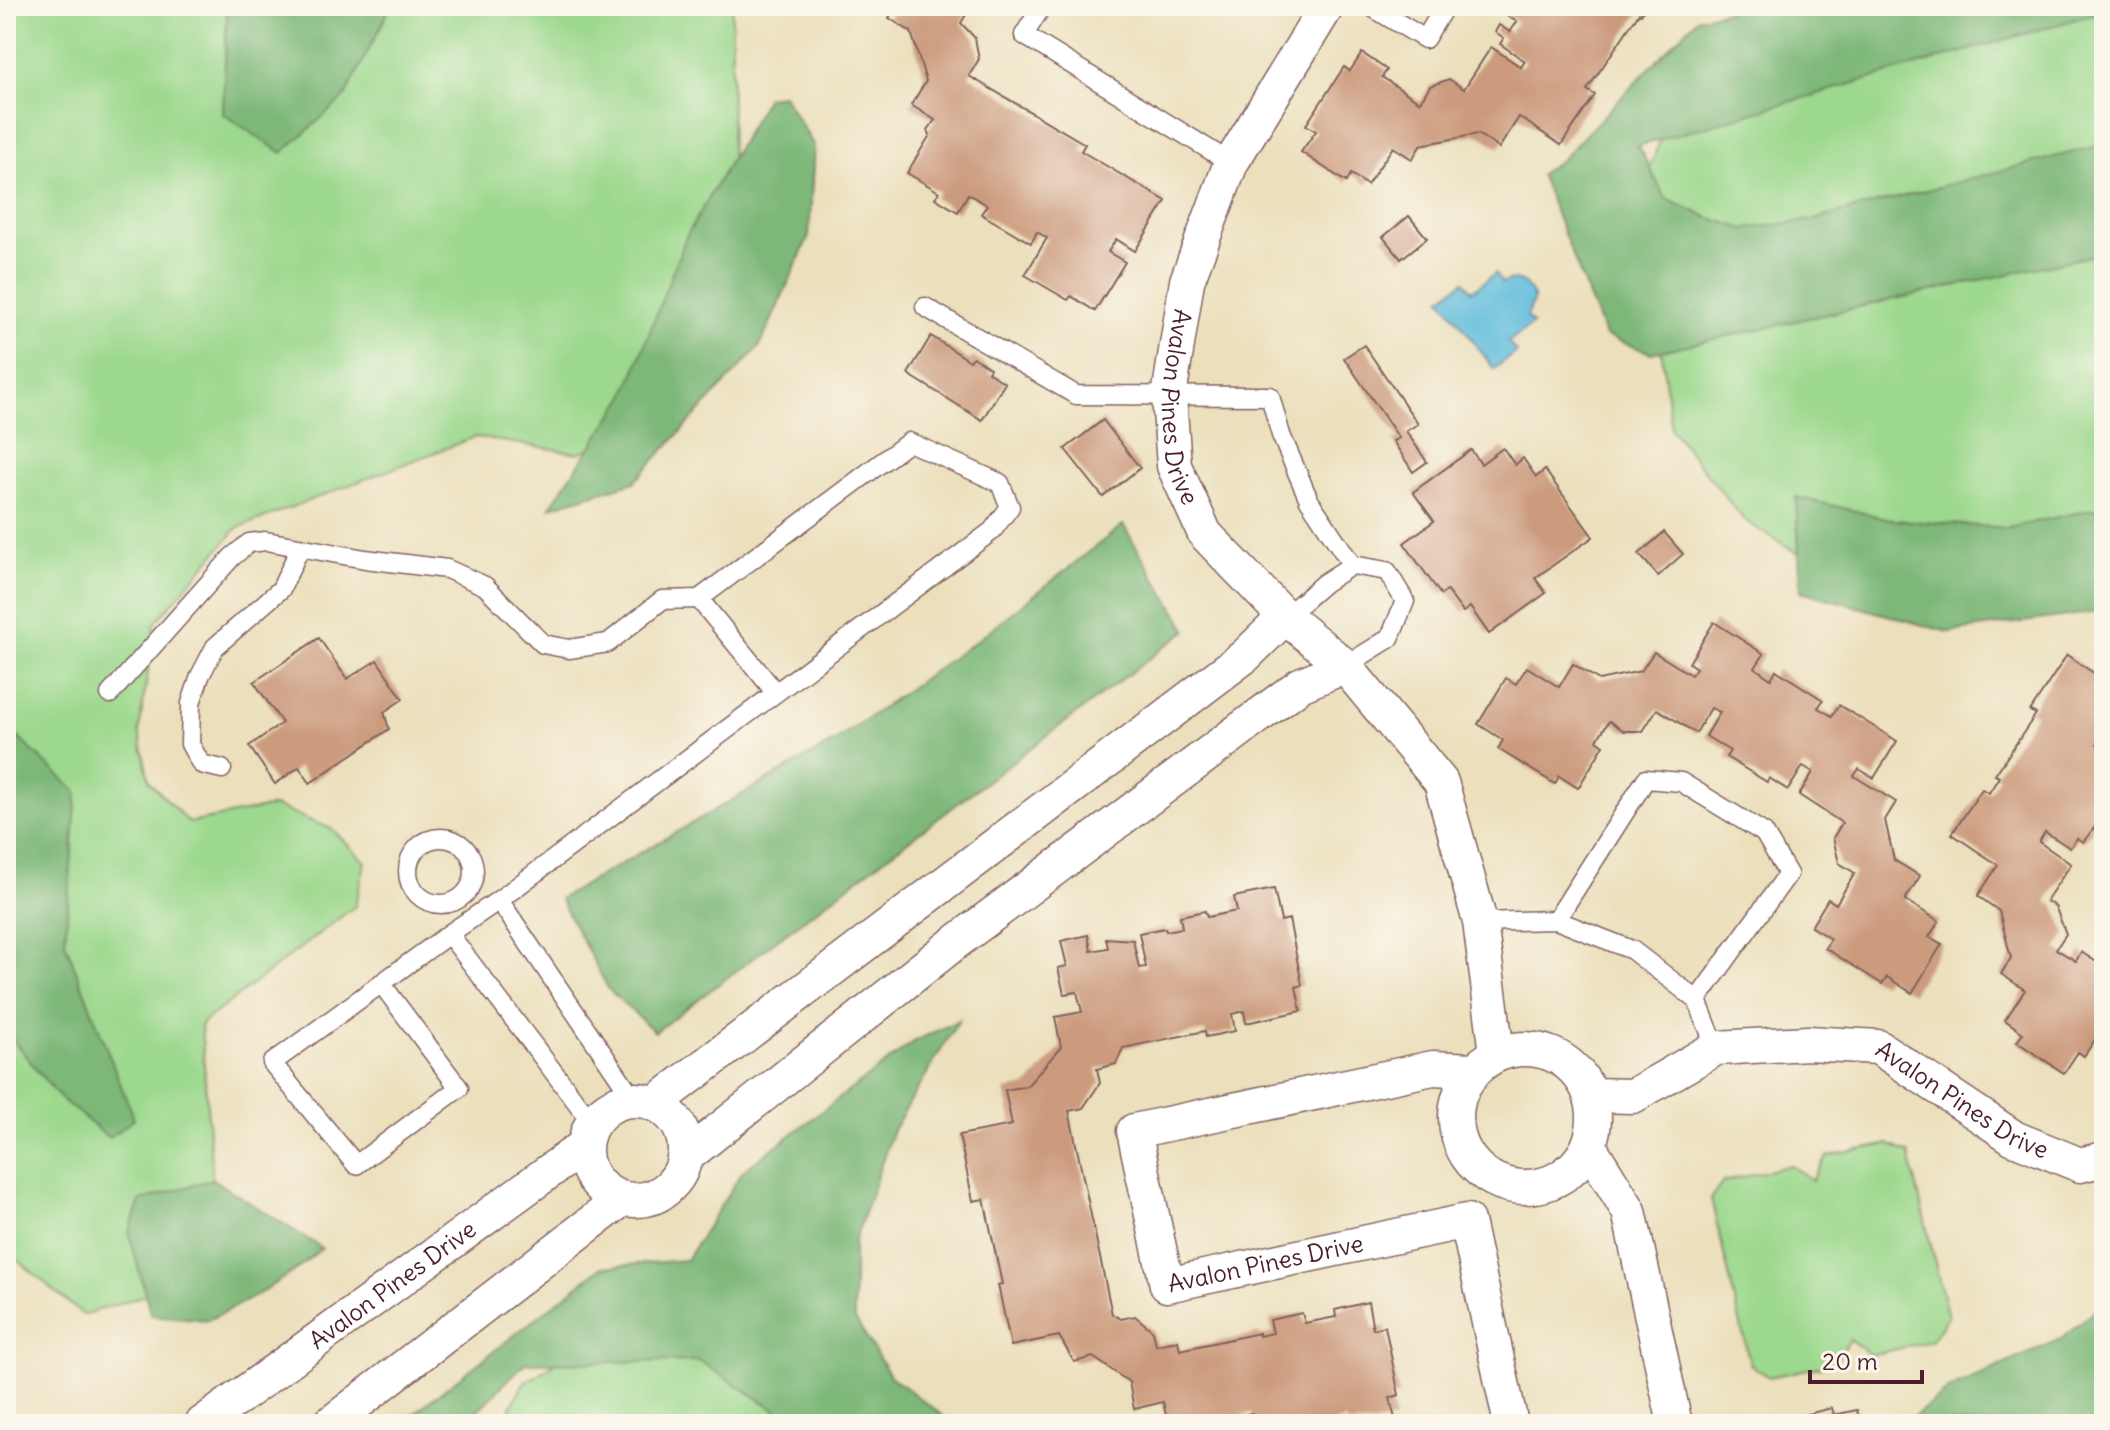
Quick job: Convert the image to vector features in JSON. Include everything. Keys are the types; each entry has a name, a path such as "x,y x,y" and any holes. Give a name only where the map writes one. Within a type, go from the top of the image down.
{"street":[{"name":"Avalon Pines Drive","path":"1322,8 1231,163 1187,281 1169,396 1174,466 1205,534 1285,617 1345,666 1441,782 1480,922 1485,1062 1433,1068 1134,1131 1167,1285 1467,1221"},
{"name":"Avalon Pines Drive","path":"202,1424 589,1135 598,1115 611,1106 644,1102 1245,656 1285,617"},
{"path":"684,1158 952,945 1300,685 1345,666"},
{"name":"Avalon Pines Drive","path":"1591,1095 1633,1096 1716,1048 1808,1043 1878,1047 2014,1138 2080,1165 2104,1159"},
{"path":"1519,1048 1542,1050 1563,1059 1580,1075 1591,1095 1595,1120 1589,1146 1577,1164 1560,1178 1540,1186 1518,1187 1496,1181 1478,1169 1464,1152 1456,1132 1455,1110 1461,1088 1485,1062 1519,1048"},
{"path":"589,1135 586,1164 594,1179 606,1191 622,1199 638,1200 655,1196 669,1187 679,1174 684,1158 684,1142 680,1127 671,1115 644,1102"},
{"path":"1589,1146 1629,1211 1675,1424"},
{"path":"1478,1169 1467,1221 1511,1424"},
{"path":"330,1424 622,1199"}],"lane":[{"path":"1042,6 1024,35 1231,163"},
{"path":"1370,6 1425,39 1445,6"},
{"path":"925,307 1076,395 1270,396 1281,435 1309,500 1352,565"},
{"path":"110,694 232,557 249,543 266,541 447,569 485,586 543,644 569,649 608,643 662,600 699,599 909,442 1000,483 1010,507 992,531 499,900 449,934 381,983 272,1063 356,1165 459,1088 381,983"},
{"path":"222,769 201,764 190,744 191,703 200,676 215,647 281,589 300,548"},
{"path":"1285,617 1324,583 1352,565 1387,571 1405,601 1390,638 1345,666"},
{"path":"699,599 776,693"},
{"path":"1556,920 1646,779 1681,782 1764,833 1788,874 1697,1000"},
{"path":"457,900 473,917"},
{"path":"499,900 644,1102"},
{"path":"1480,922 1556,920 1632,950 1697,1000 1716,1048"},
{"path":"449,934 589,1135"}],"green space":[{"path":"6,6 732,6 731,228 639,429 578,453 475,437 237,528 155,623 139,731 149,781 189,823 274,806 332,829 365,862 355,906 201,1024 214,1202 149,1294 83,1315 6,1250"},
{"path":"227,6 391,6 345,97 282,153 223,114"},
{"path":"1747,6 2104,6 2104,11 1638,146 1666,199 1745,229 1812,220 2104,144 2104,253 1651,353 1605,336 1540,174 1561,160 1698,18"},
{"path":"2104,6 2104,584 1863,593 1744,520 1671,429 1642,189 1671,111"},
{"path":"783,95 814,146 809,236 760,346 634,482 550,507 625,396 686,237 767,97"},
{"path":"1796,497 1894,520 2008,528 2104,507 2104,611 1948,632 1801,591"},
{"path":"1123,525 1187,630 655,1032 609,990 560,899 837,740 976,641"},
{"path":"6,726 77,792 65,942 134,1119 109,1138 59,1097 6,1032"},
{"path":"959,1020 893,1130 854,1242 854,1318 890,1376 954,1424 798,1424 699,1361 525,1363 464,1424 400,1424 602,1267 686,1260 743,1171 915,1041"},
{"path":"1889,1144 1909,1154 1948,1317 1931,1341 1871,1355 1850,1340 1833,1364 1769,1377 1750,1364 1711,1199 1723,1182 1791,1165 1812,1180 1827,1156"},
{"path":"212,1179 322,1248 297,1269 254,1297 208,1320 151,1315 129,1233 140,1201"},
{"path":"2104,1302 2103,1424 1904,1424 1951,1388 2063,1338"},
{"path":"635,1311 846,1424 502,1424 523,1384"}],"water":[{"path":"1496,273 1502,283 1513,280 1522,282 1534,299 1527,317 1533,324 1508,342 1516,352 1494,369 1441,298 1464,281 1472,291"}],"building":[{"path":"896,6 971,6 961,23 975,38 979,59 969,76 1085,144 1081,151 1166,201 1135,251 1116,239 1108,252 1125,262 1095,311 1071,296 1068,300 1025,275 1047,238 1037,232 1031,243 981,214 987,205 968,194 958,212 935,198 939,192 907,173 930,135 928,130 935,120 911,105 926,81 911,32 889,18"},
{"path":"1505,6 1647,6 1639,13 1587,90 1595,95 1561,145 1519,117 1499,148 1478,134 1421,145 1412,159 1393,147 1367,185 1351,174 1346,182 1301,152 1316,131 1306,125 1344,67 1350,71 1362,53 1387,70 1382,77 1420,102 1430,86 1449,79 1464,89 1491,47 1521,67 1525,61 1500,44 1504,38 1495,32 1499,25 1510,32 1517,22 1501,12"},
{"path":"1409,216 1427,238 1401,259 1383,237"},
{"path":"931,336 970,361 973,357 1005,383 982,420 908,374"},
{"path":"1364,345 1418,424 1406,431 1427,462 1413,472 1393,441 1399,438 1344,358"},
{"path":"1103,420 1140,468 1103,497 1065,449"},
{"path":"1503,448 1515,465 1523,458 1536,477 1545,470 1593,537 1535,578 1546,593 1489,634 1470,607 1463,612 1447,591 1441,595 1404,543 1434,521 1413,492 1471,450 1481,464"},
{"path":"1664,532 1683,554 1658,576 1639,554"},
{"path":"1714,622 1764,654 1755,668 1771,679 1776,670 1823,700 1818,708 1832,716 1839,705 1897,741 1874,778 1859,769 1854,776 1896,802 1885,820 1894,860 1920,876 1905,900 1939,921 1929,937 1942,944 1912,993 1887,977 1882,984 1825,948 1831,939 1811,927 1828,899 1836,904 1855,873 1839,863 1833,838 1842,823 1799,795 1813,772 1803,766 1788,790 1769,778 1767,782 1726,757 1730,751 1706,736 1720,712 1711,708 1696,733 1657,709 1643,731 1624,731 1609,721 1597,740 1604,745 1578,788 1559,776 1555,784 1498,749 1503,740 1478,724 1506,678 1516,684 1527,667 1559,687 1573,664 1599,680 1641,671 1654,652 1691,675 1696,668 1689,663"},
{"path":"319,638 347,679 377,660 403,699 384,712 389,729 310,783 299,767 275,784 249,746 282,723 254,682"},
{"path":"2067,655 2104,680 2104,739 2102,737 2097,744 2104,749 2104,815 2083,842 2077,838 2070,848 2045,832 2039,842 2071,864 2046,901 2055,906 2066,934 2056,949 2076,961 2081,952 2104,967 2104,1026 2084,1056 2078,1052 2064,1073 2017,1042 2023,1033 2005,1020 2025,990 2001,974 2011,958 1999,911 1978,896 1998,865 1952,834 1982,789 1989,793 1999,777 1995,775 2036,714 2030,711"},
{"path":"1274,889 1281,921 1289,919 1302,985 1296,987 1301,1011 1246,1023 1244,1011 1232,1014 1235,1031 1206,1037 1205,1031 1123,1048 1116,1064 1097,1069 1100,1083 1083,1108 1069,1111 1112,1314 1121,1319 1135,1316 1153,1331 1156,1345 1178,1341 1180,1350 1259,1333 1259,1336 1273,1333 1270,1320 1302,1313 1305,1323 1336,1317 1335,1310 1368,1302 1373,1329 1385,1326 1399,1395 1390,1398 1395,1419 1371,1424 1346,1424 1346,1420 1327,1424 1254,1424 1252,1413 1242,1415 1244,1424 1168,1424 1163,1402 1134,1409 1129,1382 1093,1357 1074,1362 1059,1336 1011,1346 984,1199 973,1201 959,1135 1012,1125 1005,1090 1027,1086 1061,1047 1055,1017 1082,1012 1077,992 1064,994 1058,968 1067,966 1061,941 1088,935 1091,951 1108,948 1106,938 1133,940 1139,968 1146,967 1139,933 1182,928 1180,916 1205,911 1207,917 1237,911 1234,897"},
{"path":"1832,1408 1834,1415 1857,1410 1860,1424 1766,1424"}]}
